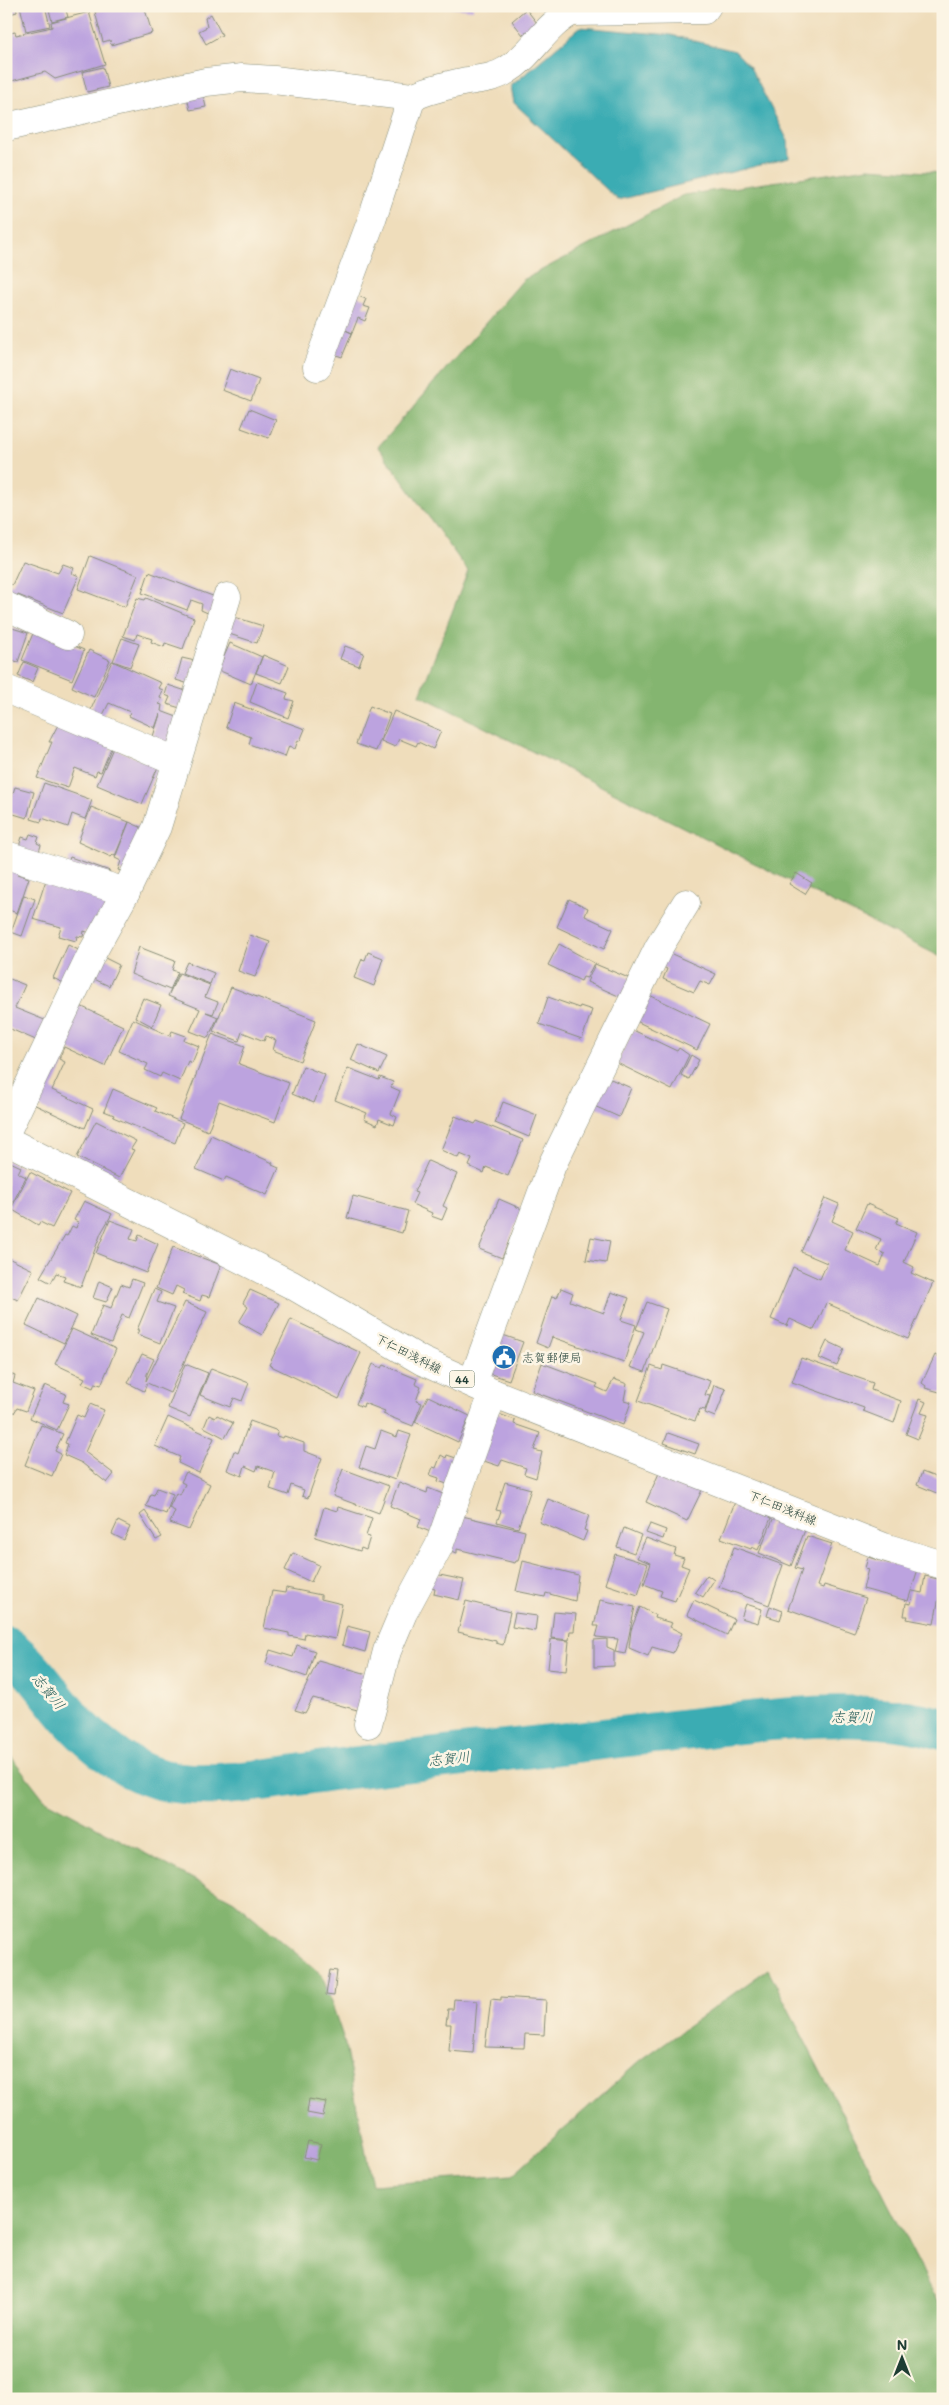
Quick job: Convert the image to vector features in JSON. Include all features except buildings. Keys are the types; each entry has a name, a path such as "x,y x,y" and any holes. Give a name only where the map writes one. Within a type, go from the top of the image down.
{"street":[{"path":"6,127 206,82 242,78 412,97 430,89 489,78 506,71 521,60 555,23 572,12 704,10 707,6"},
{"path":"317,367 372,219 412,97"},
{"path":"6,1134 91,955 126,892 157,827 227,597"},
{"path":"6,606 68,635"},
{"path":"6,689 176,761"},
{"path":"6,855 126,892"},
{"path":"368,1724 387,1651 403,1613 439,1546 482,1388 552,1165 659,947 686,903"},
{"name":"下仁田浅科線","path":"6,1140 229,1251 292,1285 414,1357 482,1388 884,1547 943,1565"}],"green space":[{"path":"868,168 943,173 943,958 420,695 468,571 378,447 523,280 684,195"},
{"path":"6,1750 44,1799 234,1901 322,1975 344,2040 372,2185 512,2175 641,2060 768,1969 943,2311 943,2399 6,2399"}],"water":[{"path":"580,27 671,35 735,51 750,67 788,141 789,158 618,200 514,103 511,86"}],"waterway":[{"name":"志賀川","path":"6,1647 26,1664 76,1724 106,1751 140,1772 161,1779 184,1783 235,1783 413,1760 763,1720 836,1716 873,1717 908,1721 943,1729"}],"place":[{"name":"志賀郵便局","path":"504,1357"}]}
